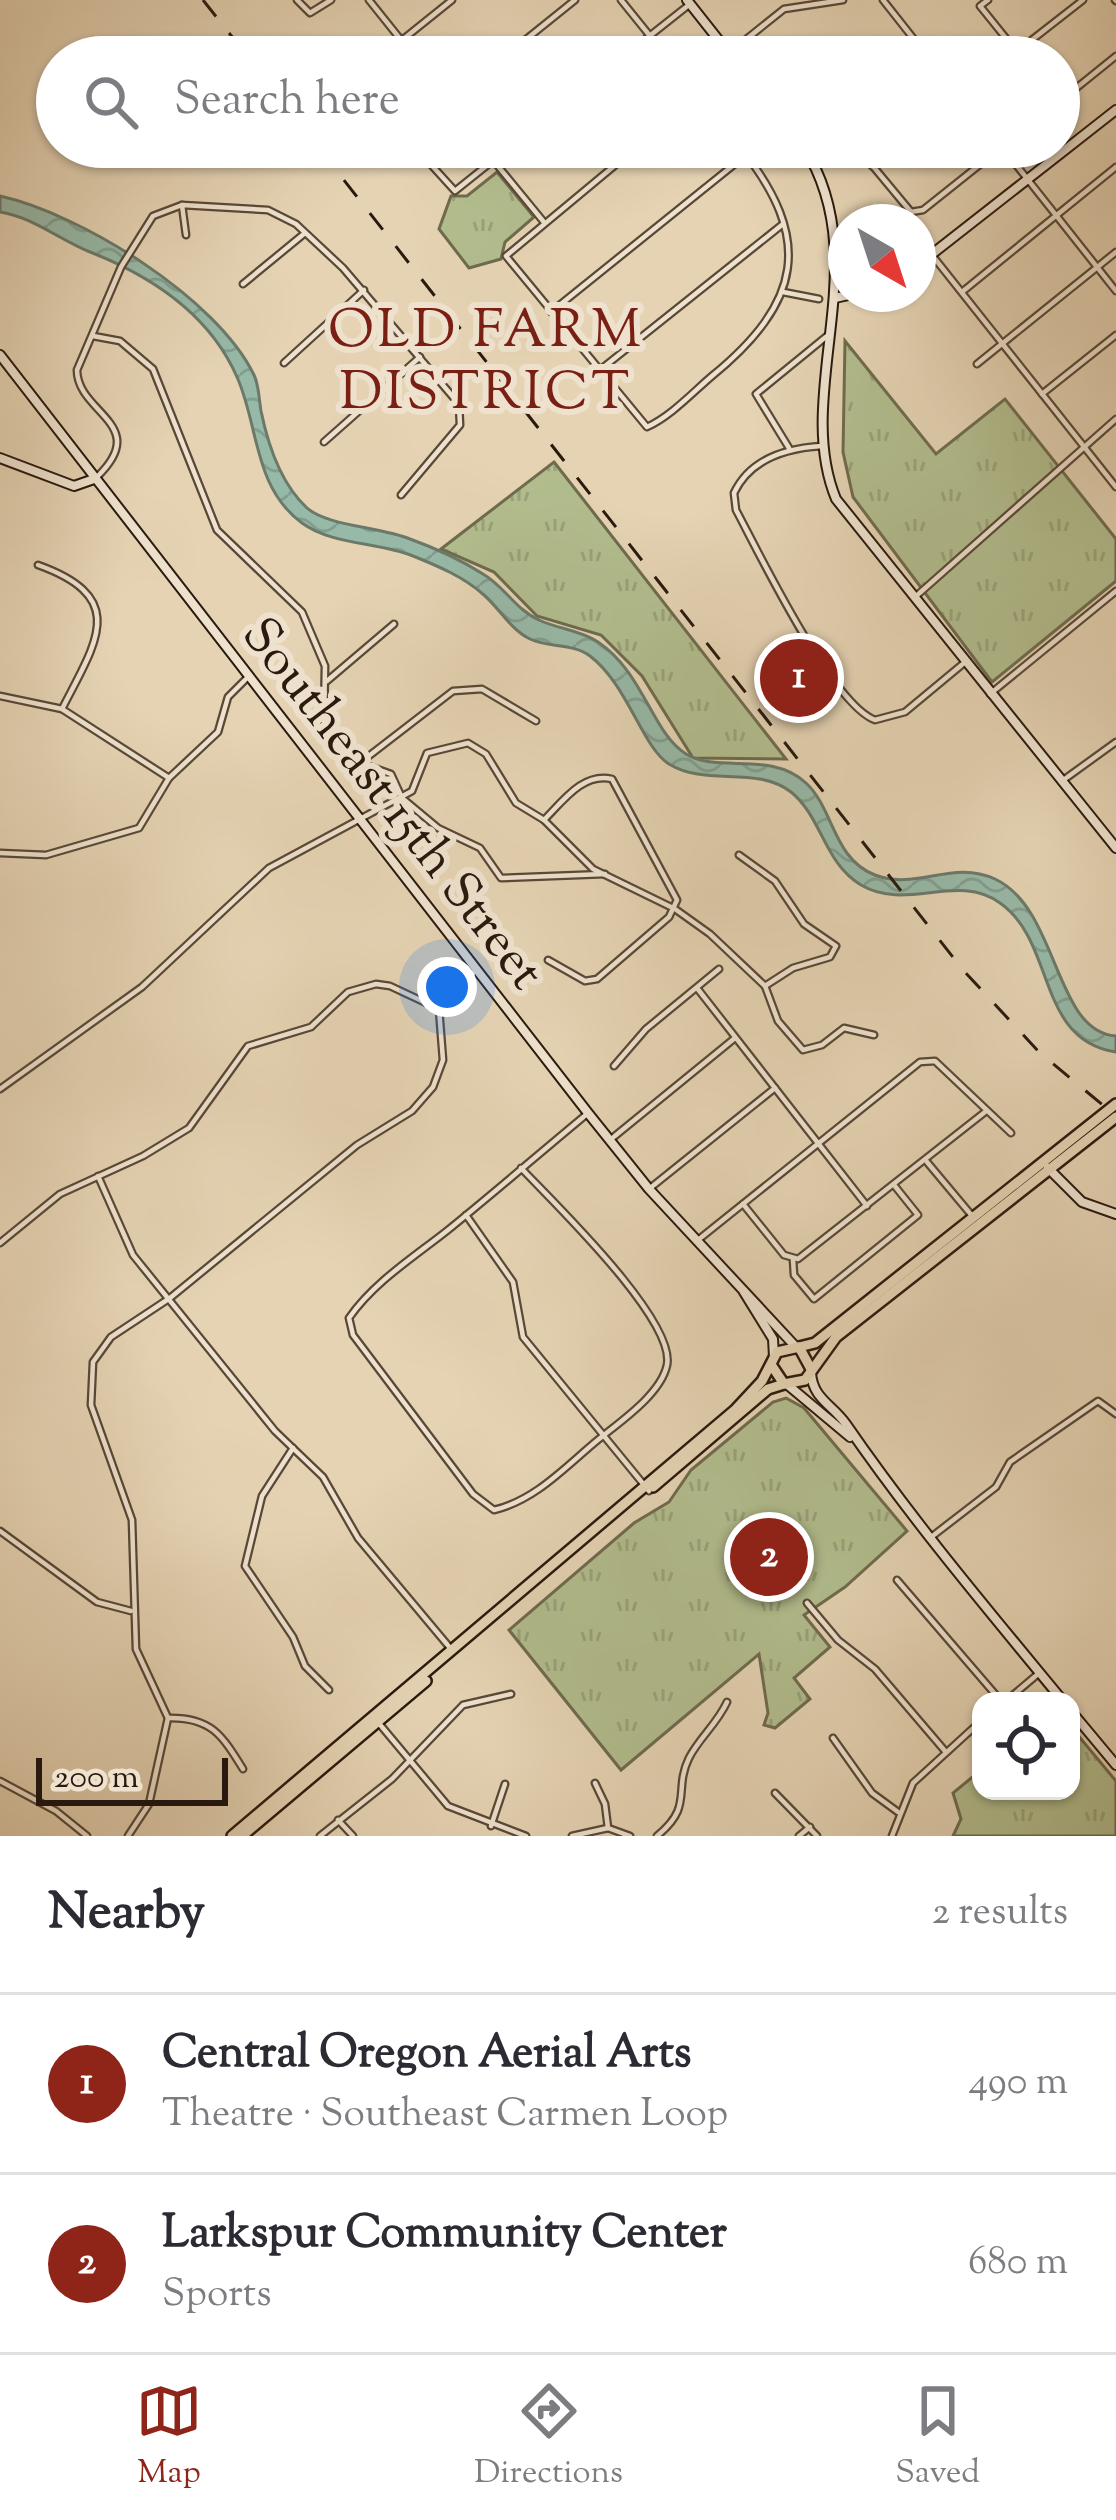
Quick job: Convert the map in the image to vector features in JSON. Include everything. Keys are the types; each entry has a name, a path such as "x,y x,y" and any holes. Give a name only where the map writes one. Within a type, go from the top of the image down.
{"main road":[{"path":"688,2 715,36"},
{"path":"1080,139 1116,110"},
{"path":"812,168 828,211"},
{"path":"936,252 1043,168"},
{"path":"833,312 824,446 836,499 1116,848"},
{"name":"Southeast 15th Street","path":"0,355 649,1190 797,1347 811,1371 813,1389 1056,1692"},
{"path":"0,458 74,486 94,479"},
{"path":"376,1719 769,1389 811,1371 836,1336 1116,1104"},
{"path":"240,1835 736,1410 773,1360 815,1343 973,1217 1116,1117"},
{"path":"1046,1165 1082,1202 1116,1214"},
{"name":"Southeast 15th Street","path":"741,1286 772,1339 773,1360 786,1385 856,1442"},
{"path":"1080,1722 1116,1765"}],"street":[{"path":"297,0 310,13 332,0"},
{"path":"369,0 398,36"},
{"path":"406,36 452,0"},
{"path":"530,36 575,0"},
{"path":"621,0 650,36 688,2"},
{"path":"752,36 784,8 843,0"},
{"path":"883,0 911,36"},
{"path":"988,0 980,6 1002,36"},
{"path":"1039,36 1083,0"},
{"path":"1080,85 1116,56"},
{"path":"962,292 1116,167"},
{"path":"434,168 455,191 484,168"},
{"path":"500,168 544,222"},
{"path":"611,168 506,256 646,428 752,344 771,321 788,268 783,224 769,185 756,168"},
{"path":"551,312 729,168"},
{"path":"874,168 905,206 916,212 974,168"},
{"path":"1019,168 1116,291"},
{"path":"182,205 186,235"},
{"path":"94,479 114,454 117,436 77,380 122,266 153,216 182,205 268,209 305,233 364,290 459,404 460,425 401,494"},
{"path":"598,371 783,224"},
{"path":"243,284 305,233"},
{"path":"977,364 1116,252"},
{"path":"936,260 1116,487"},
{"path":"284,363 364,290"},
{"path":"783,292 819,298"},
{"path":"790,450 756,394 831,332"},
{"path":"1042,394 1116,335"},
{"path":"93,336 120,341 153,369 218,530 302,612 327,681 329,736 343,757 391,774 402,798 438,829 480,848 501,878 605,874"},
{"path":"324,442 420,357"},
{"path":"914,598 1116,419"},
{"path":"824,446 790,450 754,468 738,484 734,503 796,621 854,708 875,720 891,719 964,663"},
{"path":"38,565 73,578 94,605 94,646 62,709"},
{"path":"990,694 1116,591"},
{"path":"327,681 394,623"},
{"path":"0,853 46,855 131,832 144,824 169,778 212,741 228,697 248,677"},
{"path":"361,762 453,691 482,689 536,721"},
{"path":"0,696 62,709 169,778"},
{"path":"1062,782 1116,742"},
{"path":"0,1089 142,987 269,868 402,798 418,783 428,753 469,743 486,754 516,803 544,820 605,874 675,909 765,986 778,1021 803,1050 822,1046 844,1028 874,1035"},
{"path":"544,820 578,786 598,777 612,779 624,792 645,849 674,887 675,909"},
{"path":"740,855 775,881 804,924 836,946 830,957 794,968 765,986"},
{"path":"548,960 591,982 675,909"},
{"path":"128,1836 149,1804 168,1718 139,1658 132,1611 130,1510 94,1415 89,1378 107,1341 170,1298 357,1144 412,1112 433,1087 443,1060 439,1009 477,969"},
{"path":"614,1066 646,1029 719,969"},
{"path":"0,1243 50,1201 189,1128 248,1046 311,1027 348,992 376,984 390,986 439,1009"},
{"path":"697,988 868,1206"},
{"path":"610,1140 735,1038"},
{"path":"698,1240 929,1059 1011,1133"},
{"path":"649,1190 775,1088"},
{"path":"793,1259 986,1111"},
{"path":"521,1168 607,1257 664,1338 667,1365 650,1393 605,1434 521,1504 494,1510 473,1494 353,1335 349,1318 362,1299 466,1215 521,1168 588,1113"},
{"path":"926,1160 973,1217"},
{"path":"98,1176 129,1249 323,1478 358,1538 452,1651"},
{"path":"743,1204 793,1259 795,1276 814,1299 918,1215 894,1185"},
{"path":"466,1215 513,1282 523,1337 647,1488"},
{"path":"930,1538 996,1487 1010,1462 1098,1401 1116,1414"},
{"path":"293,1448 262,1496 245,1566 293,1637 305,1666 329,1690"},
{"path":"0,1531 97,1602 132,1611"},
{"path":"896,1580 996,1692"},
{"path":"807,1603 838,1640 875,1669 945,1751"},
{"path":"1016,1692 1040,1673"},
{"path":"320,1836 411,1761 463,1705 511,1694"},
{"path":"657,1836 682,1807 689,1756 718,1723 727,1702"},
{"path":"168,1718 195,1718 212,1726 243,1769"},
{"path":"376,1719 448,1806 526,1836"},
{"path":"892,1836 913,1783 972,1728"},
{"path":"833,1738 872,1793 898,1812"},
{"path":"0,1781 56,1811 87,1836"},
{"path":"595,1783 605,1804 608,1828"},
{"path":"491,1826 505,1784"},
{"path":"775,1792 817,1836"},
{"path":"338,1820 352,1836"},
{"path":"799,1836 809,1827"},
{"path":"572,1836 608,1828 630,1836"}],"green space":[{"path":"497,172 534,217 505,242 501,259 469,268 439,229 451,196 467,196"},
{"path":"845,341 936,454 1005,399 1116,539 1116,581 992,682 853,497 843,452"},
{"path":"554,462 786,759 693,758 642,676 601,635 537,616 494,572 441,549"},
{"path":"786,1398 804,1408 907,1531 845,1587 804,1615 830,1647 794,1678 810,1699 775,1728 764,1725 768,1713 759,1654 621,1770 509,1630 634,1523 669,1502 691,1470 773,1402"},
{"path":"1080,1738 1116,1781 1116,1836 953,1836 961,1819 953,1793 972,1777 972,1800 1080,1800"}],"water":[{"path":"0,196 106,240 144,263 210,317 254,375 277,463 307,508 327,519 398,535 448,555 490,579 531,616 598,642 626,670 664,732 686,754 713,762 777,767 806,783 842,846 861,868 905,880 979,874 1016,894 1032,916 1080,1014 1096,1029 1116,1036 1116,1052 1090,1044 1072,1029 1018,920 1000,903 967,891 896,895 861,885 839,865 810,814 791,792 762,779 683,771 659,756 615,683 590,656 523,635 476,589 441,568 399,551 327,535 302,523 274,492 237,377 211,334 156,285 35,224 0,212"}],"railway":[{"path":"203,0 231,36"},
{"path":"334,168 963,970 1040,1053 1116,1116"}],"place":[{"name":"Central Oregon Aerial Arts","path":"799,678"},
{"name":"Larkspur Community Center","path":"769,1557"}],"district":[{"name":"OLD FARM DISTRICT","path":"486,358"}]}
